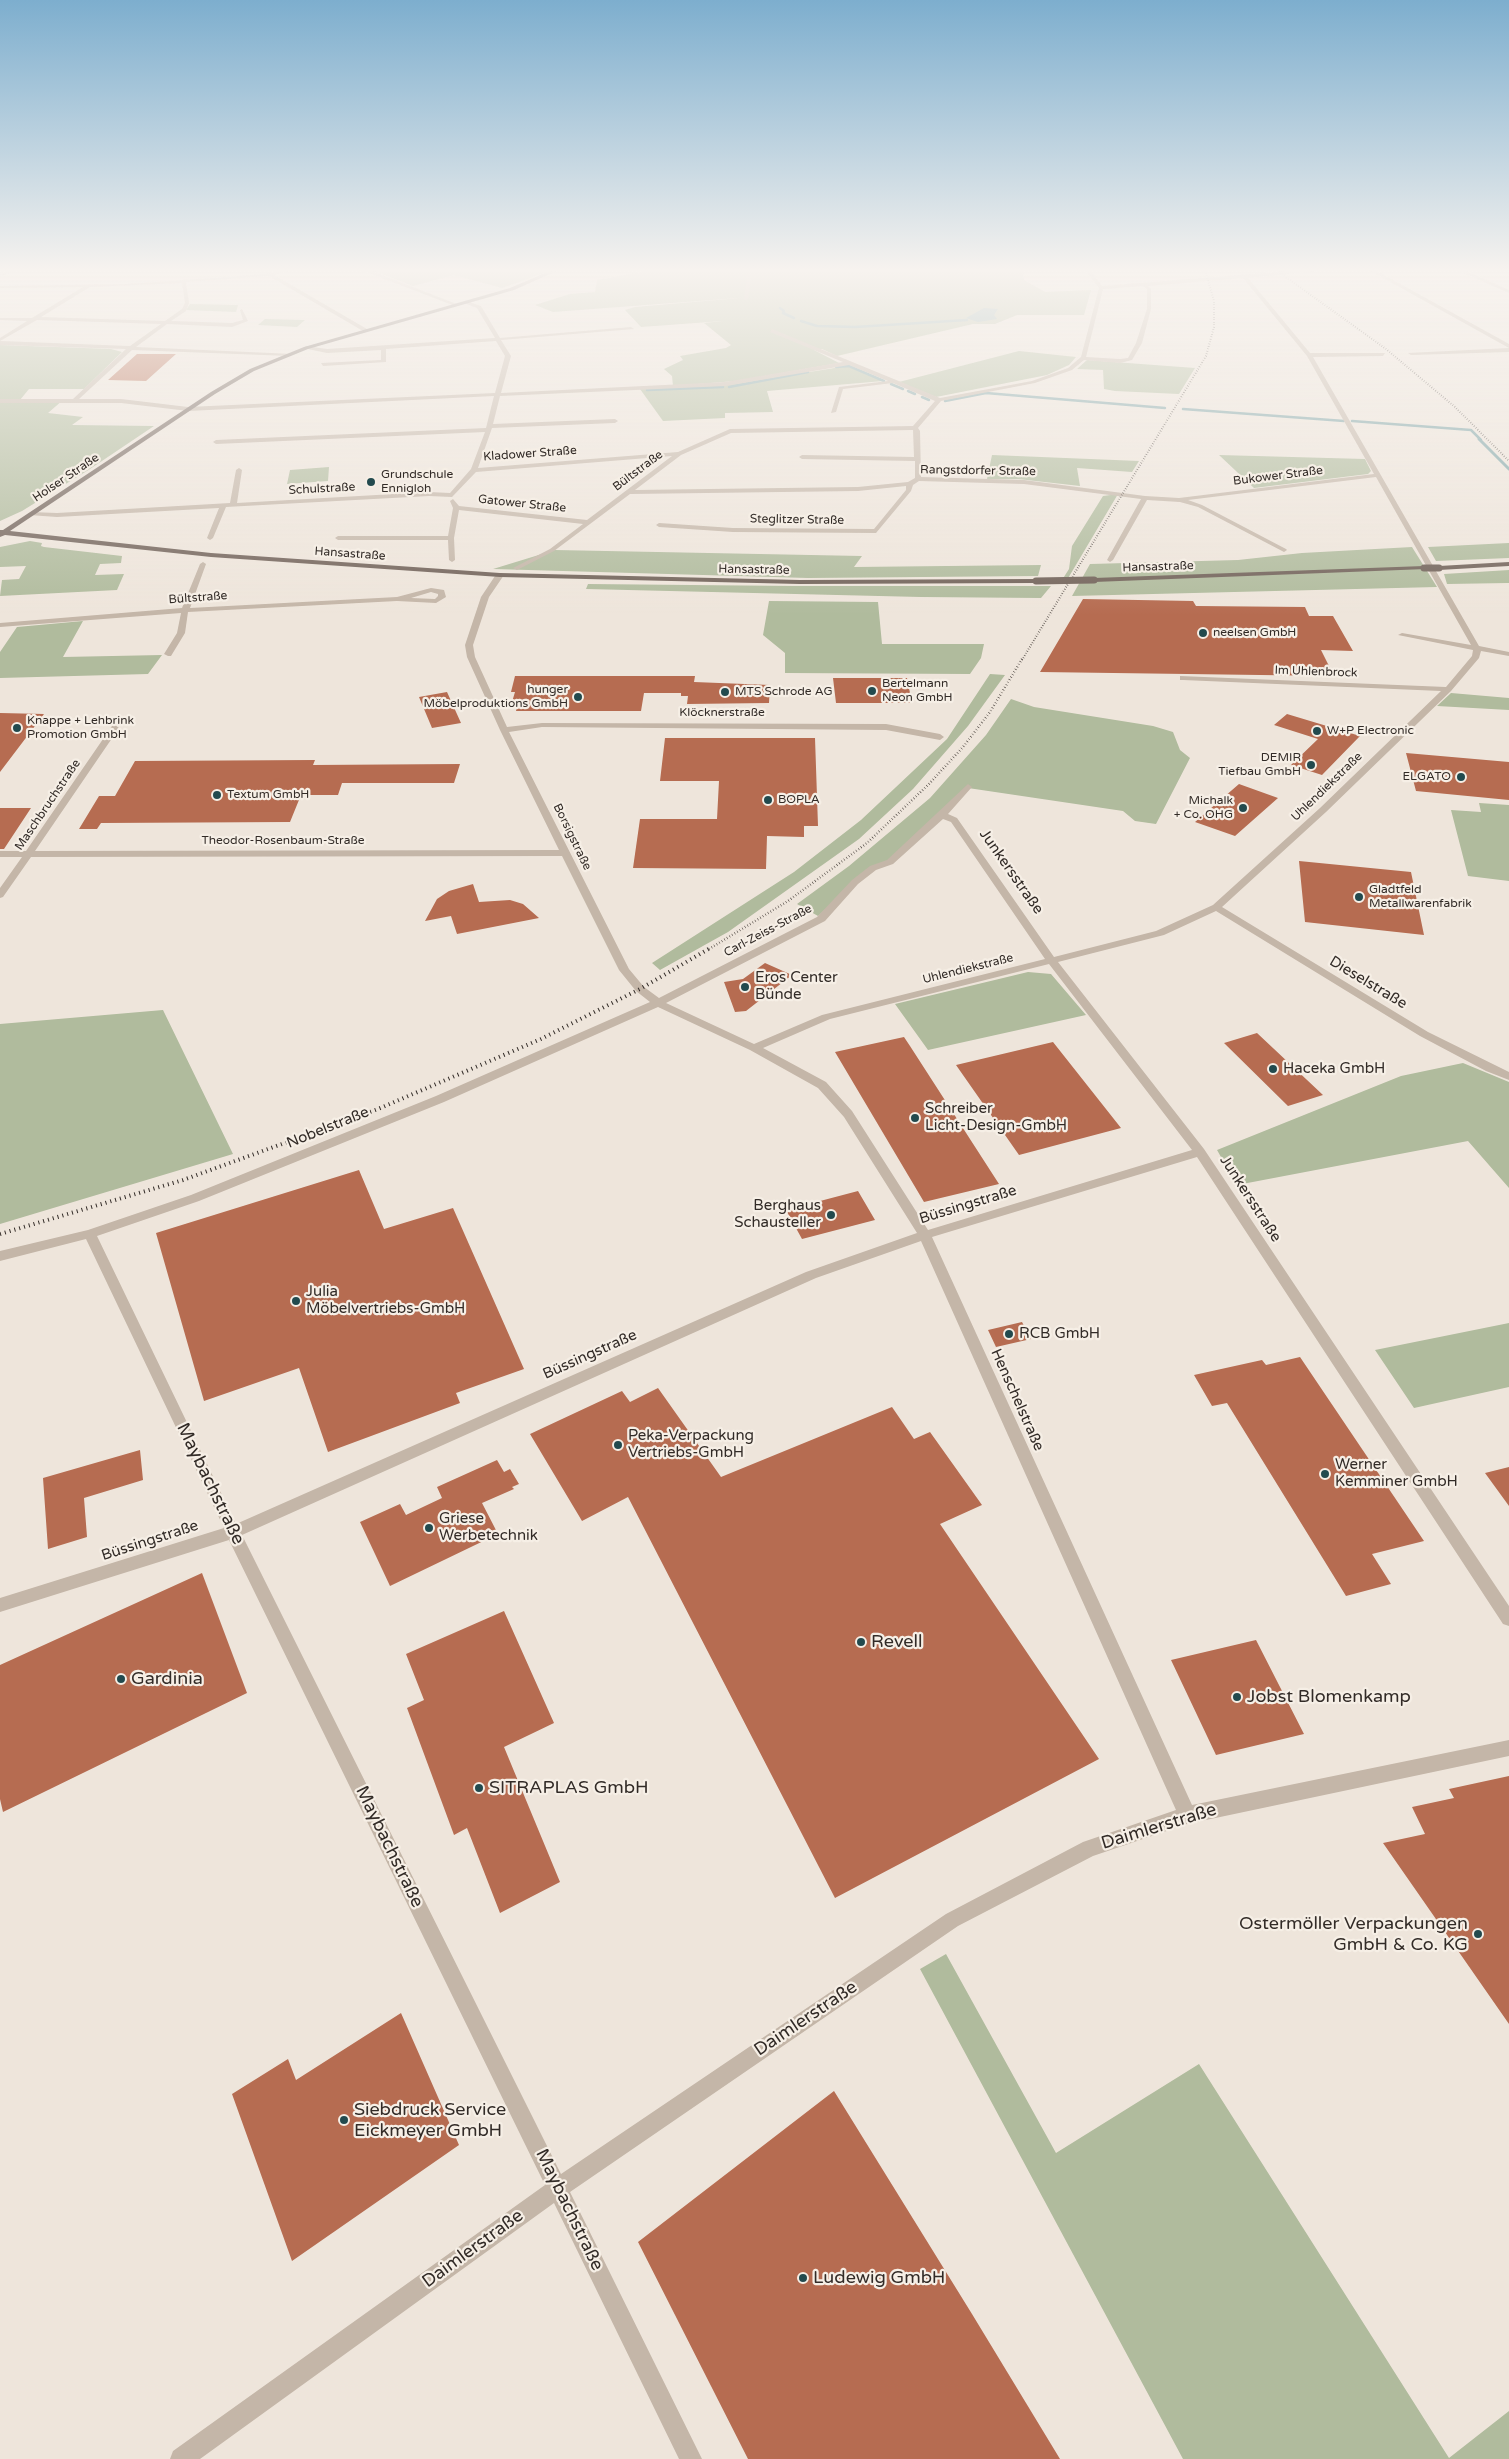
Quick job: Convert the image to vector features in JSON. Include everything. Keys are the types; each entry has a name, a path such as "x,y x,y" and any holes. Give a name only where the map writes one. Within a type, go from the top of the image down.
{"main road":[{"name":"Holser Straße","path":"1,533 227,385"},
{"name":"Hansastraße","path":"1,533 211,555 500,575 800,582 1094,580 1509,564"}],"street":[{"path":"75,400 91,385"},
{"path":"455,506 452,495 474,470 484,446 499,385"},
{"path":"0,401 121,401 188,409 709,385"},
{"path":"833,412 841,388 869,385"},
{"path":"900,385 938,400 1016,385"},
{"path":"1326,385 1477,650"},
{"path":"918,479 917,431 915,428 938,400"},
{"path":"216,442 615,421"},
{"name":"Bültstraße","path":"517,568 552,550 586,522 630,492 678,454 730,432 915,428"},
{"name":"Kladower Straße","path":"474,470 678,454"},
{"path":"802,457 918,459"},
{"path":"233,505 239,470"},
{"name":"Bukower Straße","path":"1181,500 1378,475"},
{"name":"Rangstdorfer Straße","path":"630,492 858,489 910,484 918,479 1032,482 1145,498 1181,500 1200,506 1284,550"},
{"name":"Steglitzer Straße","path":"659,525 733,530 876,531 909,490 910,484"},
{"name":"Schulstraße","path":"31,514 56,515 429,494 452,495"},
{"path":"1110,560 1145,498"},
{"path":"210,538 223,506"},
{"name":"Gatower Straße","path":"452,560 451,538 455,506 586,522"},
{"path":"338,538 451,538"},
{"path":"168,654 181,633 185,610 203,564"},
{"name":"Borsigstraße","path":"500,575 485,597 469,645 471,657 504,730 624,970 640,989 658,1003 754,1048"},
{"name":"Bültstraße","path":"0,625 185,610 397,599 423,602 436,601 442,597 440,592 430,590 397,599"},
{"path":"1402,635 1477,650 1509,654"},
{"name":"Uhlendiekstraße","path":"754,1048 826,1017 1160,933 1216,907 1323,810 1391,742 1448,689 1476,656 1477,650"},
{"name":"Im Uhlenbrock","path":"1183,678 1448,689"},
{"name":"Klöcknerstraße","path":"504,730 542,725 886,727 940,737"},
{"name":"Maschbruchstraße","path":"0,895 115,728"},
{"name":"Carl-Zeiss-Straße","path":"658,1003 821,918 855,882 874,868 890,862 942,815 968,787"},
{"name":"Junkersstraße","path":"942,815 954,820 1052,961 1200,1152 1509,1619"},
{"name":"Theodor-Rosenbaum-Straße","path":"0,854 565,853"},
{"name":"Dieselstraße","path":"1216,907 1424,1034 1509,1076"},
{"name":"Nobelstraße","path":"0,1256 90,1234 195,1198 440,1099 658,1003"},
{"name":"Henschelstraße","path":"754,1048 822,1085 848,1114 925,1236 1187,1815"},
{"name":"Büssingstraße","path":"0,1605 232,1532 811,1275 925,1236 1200,1152"},
{"name":"Maybachstraße","path":"90,1234 232,1532 691,2459"},
{"name":"Daimlerstraße","path":"181,2459 558,2188 952,1920 1088,1848 1187,1815 1509,1748"}],"green space":[{"path":"0,385 88,385 84,389 29,389 20,400 63,400 48,413 83,417 72,425 154,426 90,469 22,511 0,521"},
{"path":"720,385 839,385 767,391 773,412 725,413 725,418 663,421 640,389"},
{"path":"906,385 998,385 936,397"},
{"path":"1104,385 1185,385 1179,394 1104,389"},
{"path":"992,455 1139,461 1132,472 1077,468 1080,486 1018,479 987,479"},
{"path":"1219,455 1365,459 1371,471 1368,474 1254,488"},
{"path":"329,467 328,481 287,484 290,470"},
{"path":"1118,494 1067,580 1062,580 1069,569 1072,546 1103,496"},
{"path":"30,541 42,543 41,546 44,547 122,556 121,563 100,564 95,575 124,574 117,590 0,596 2,580 19,579 26,566 0,567 0,547"},
{"path":"1509,543 1509,558 1436,561 1428,547"},
{"path":"1412,547 1437,587 1072,596 1090,564 1238,560 1302,553"},
{"path":"555,550 862,556 854,567 1041,565 1038,576 808,578 493,569"},
{"path":"1509,570 1509,583 1447,584 1444,574"},
{"path":"588,584 1051,586 1041,598 586,589"},
{"path":"769,601 878,602 882,644 984,644 981,658 970,674 785,673 785,653 763,635"},
{"path":"83,621 63,657 162,655 148,674 0,678 0,652 17,627"},
{"path":"990,674 1005,675 968,726 913,789 859,839 728,932 660,970 652,963 794,872 861,820 947,739"},
{"path":"1451,693 1509,698 1509,710 1437,706"},
{"path":"1011,699 1034,707 1153,726 1173,732 1180,750 1190,758 1156,824 1135,821 1123,811 968,788 889,862 873,868 818,916 797,904 849,866 930,798 986,735"},
{"path":"1479,803 1509,805 1509,881 1468,876 1451,810 1481,812"},
{"path":"1028,972 1051,974 1086,1015 928,1050 895,1004"},
{"path":"163,1010 233,1154 0,1224 0,1024"},
{"path":"1463,1063 1509,1082 1509,1188 1468,1141 1237,1185 1217,1150 1401,1076"},
{"path":"1509,1323 1509,1387 1414,1408 1375,1350"},
{"path":"946,1954 1056,2153 1199,2064 1449,2458 1509,2411 1509,2459 1183,2459 920,1969"}],"building":[{"name":"neelsen GmbH","path":"1083,599 1193,601 1196,606 1305,607 1309,616 1333,616 1353,651 1321,650 1334,676 1040,672"},
{"name":"hunger Möbelproduktions GmbH","path":"515,676 695,676 694,682 770,685 769,703 687,704 688,696 681,696 681,693 644,693 641,711 516,711 518,702 512,702 515,692 511,692"},
{"name":"Bertelmann Neon GmbH","path":"833,678 907,678 912,703 836,703"},
{"path":"447,692 461,723 432,728 419,697"},
{"name":"Knappe + Lehbrink Promotion GmbH","path":"0,713 44,714 0,772"},
{"path":"1287,714 1360,736 1322,775 1291,765 1318,739 1274,725"},
{"name":"BOPLA","path":"665,738 815,738 818,826 804,826 804,837 767,836 766,869 633,868 640,819 717,819 719,781 660,781"},
{"name":"ELGATO","path":"1406,753 1509,762 1509,800 1416,791"},
{"name":"Textum GmbH","path":"315,760 313,765 460,764 454,783 342,783 338,795 301,795 290,822 101,823 97,829 79,829 99,796 115,796 135,761"},
{"name":"Michalk + Co. OHG","path":"1239,784 1278,798 1235,836 1195,822"},
{"path":"0,808 31,808 4,849 0,849"},
{"name":"Gladtfeld Metallwarenfabrik","path":"1299,861 1411,872 1424,935 1305,922"},
{"path":"473,884 479,902 510,900 523,904 539,918 457,934 451,916 425,921 437,899 449,891"},
{"name":"Eros Center Bünde","path":"765,963 792,975 746,1011 735,1012 724,982 743,979"},
{"name":"Haceka GmbH","path":"1257,1033 1323,1095 1288,1106 1224,1043"},
{"name":"Schreiber Licht-Design-GmbH","path":"904,1037 999,1184 924,1202 835,1052"},
{"path":"1053,1042 1121,1128 1019,1155 956,1065"},
{"name":"Julia Möbelvertriebs-GmbH","path":"359,1170 384,1229 453,1208 524,1369 456,1393 460,1403 328,1452 299,1368 204,1401 156,1233"},
{"name":"Berghaus Schausteller","path":"858,1191 875,1220 802,1239 786,1210"},
{"name":"RCB GmbH","path":"1022,1322 1031,1339 996,1347 988,1330"},
{"name":"Werner Kemminer GmbH","path":"1300,1357 1424,1541 1372,1554 1391,1584 1346,1596 1227,1403 1212,1406 1194,1375 1262,1360 1266,1365"},
{"name":"Revell","path":"658,1388 721,1477 892,1407 914,1439 930,1432 982,1505 940,1524 1099,1759 835,1898 628,1497 582,1521 530,1434 622,1391 630,1402"},
{"path":"140,1450 143,1480 84,1498 87,1537 48,1549 43,1478"},
{"name":"Griese Werbetechnik","path":"497,1460 504,1472 510,1469 519,1484 512,1487 514,1489 482,1503 498,1534 390,1586 360,1522 400,1504 406,1515 442,1498 437,1487"},
{"path":"1509,1467 1509,1506 1485,1473"},
{"name":"Gardinia","path":"202,1573 247,1693 3,1812 0,1799 0,1665"},
{"name":"SITRAPLAS GmbH","path":"504,1611 554,1723 504,1747 560,1882 500,1913 467,1828 454,1835 407,1708 424,1700 406,1654"},
{"name":"Jobst Blomenkamp","path":"1256,1640 1304,1734 1216,1755 1171,1660"},
{"name":"Ostermöller Verpackungen GmbH & Co. KG","path":"1509,1776 1509,2024 1383,1843 1425,1834 1412,1807 1454,1798 1449,1789"},
{"name":"Siebdruck Service Eickmeyer GmbH","path":"401,2013 459,2145 292,2261 232,2094 288,2059 296,2080"},
{"name":"Ludewig GmbH","path":"834,2091 1060,2459 748,2459 638,2242"}],"waterway":[{"path":"729,387 741,385"},
{"path":"893,385 903,389"},
{"path":"647,390 723,387"},
{"path":"908,391 915,394"},
{"path":"945,401 986,393 1165,408"},
{"path":"922,397 929,400"},
{"path":"1183,409 1344,421"},
{"path":"1352,421 1471,430 1481,440"},
{"path":"1479,439 1509,469"}],"railway":[{"path":"1022,660 1189,385"},
{"path":"1429,385 1455,407 1509,461"},
{"path":"709,949 788,901 867,843 929,784 963,747 990,712 1022,659"},
{"path":"0,1234 183,1180 378,1109 541,1039 640,989 712,947"}],"place":[{"name":"Grundschule Ennigloh","path":"371,482"},
{"name":"neelsen GmbH","path":"1203,633"},
{"name":"Bertelmann Neon GmbH","path":"872,691"},
{"name":"MTS Schrode AG","path":"725,692"},
{"name":"hunger Möbelproduktions GmbH","path":"578,697"},
{"name":"Knappe + Lehbrink Promotion GmbH","path":"17,728"},
{"name":"W+P Electronic","path":"1317,731"},
{"name":"DEMIR Tiefbau GmbH","path":"1311,765"},
{"name":"ELGATO","path":"1461,777"},
{"name":"Textum GmbH","path":"217,795"},
{"name":"BOPLA","path":"768,800"},
{"name":"Michalk + Co. OHG","path":"1243,808"},
{"name":"Gladtfeld Metallwarenfabrik","path":"1359,897"},
{"name":"Eros Center Bünde","path":"745,987"},
{"name":"Haceka GmbH","path":"1273,1069"},
{"name":"Schreiber Licht-Design-GmbH","path":"915,1118"},
{"name":"Berghaus Schausteller","path":"831,1215"},
{"name":"Julia Möbelvertriebs-GmbH","path":"296,1301"},
{"name":"RCB GmbH","path":"1009,1334"},
{"name":"Peka-Verpackung Vertriebs-GmbH","path":"618,1445"},
{"name":"Werner Kemminer GmbH","path":"1325,1474"},
{"name":"Griese Werbetechnik","path":"429,1528"},
{"name":"Revell","path":"861,1642"},
{"name":"Gardinia","path":"121,1679"},
{"name":"Jobst Blomenkamp","path":"1237,1697"},
{"name":"SITRAPLAS GmbH","path":"479,1788"},
{"name":"Ostermöller Verpackungen GmbH & Co. KG","path":"1478,1934"},
{"name":"Siebdruck Service Eickmeyer GmbH","path":"344,2120"},
{"name":"Ludewig GmbH","path":"803,2278"}]}
